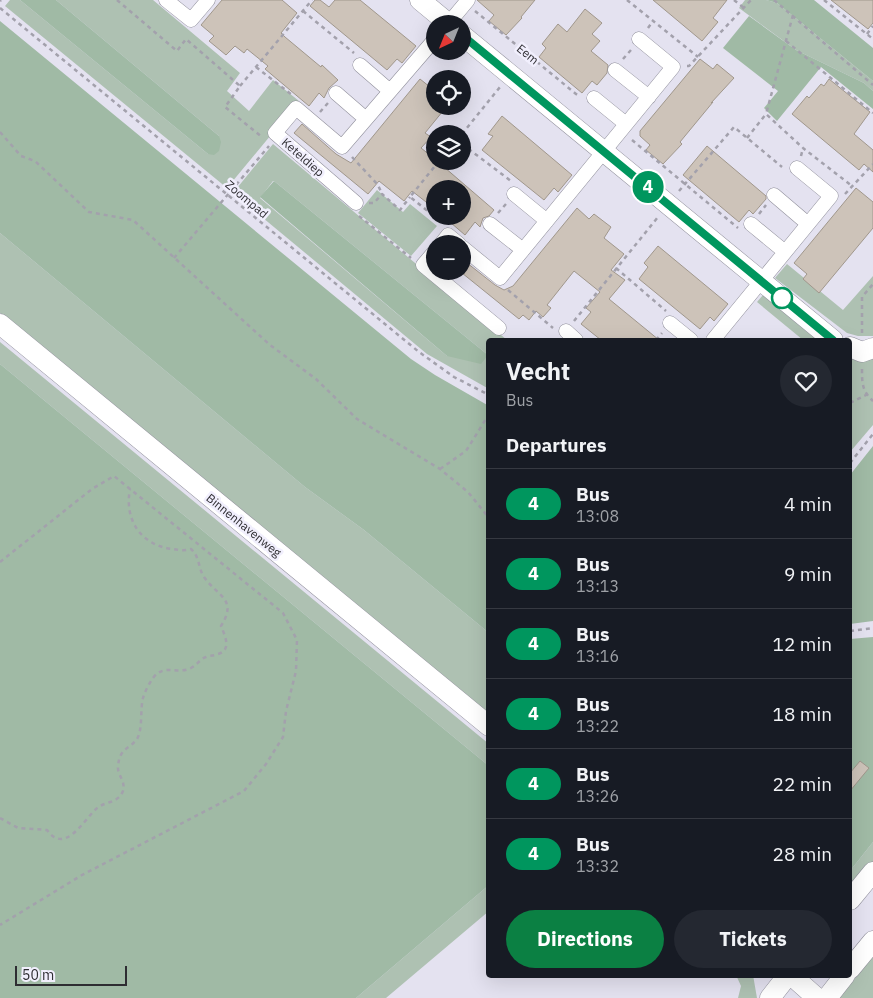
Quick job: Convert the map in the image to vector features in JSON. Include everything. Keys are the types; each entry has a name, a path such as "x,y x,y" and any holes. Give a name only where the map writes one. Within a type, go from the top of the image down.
{"street":[{"path":"166,0 191,20 208,0"},
{"path":"420,0 438,15"},
{"path":"459,15 467,2"},
{"path":"471,254 500,278 673,67 639,40"},
{"path":"471,41 831,338"},
{"path":"296,108 342,147 426,49"},
{"path":"360,65 390,91"},
{"path":"616,70 649,97"},
{"path":"336,93 366,119"},
{"path":"594,98 623,128"},
{"name":"Keteldiep","path":"296,108 275,134 356,203"},
{"path":"715,338 831,196 796,168"},
{"path":"514,194 547,221"},
{"path":"774,196 808,224"},
{"path":"490,224 523,250"},
{"path":"752,224 785,252"},
{"path":"441,280 499,328"},
{"path":"670,323 689,338"},
{"name":"Binnenhavenweg","path":"0,324 486,724"},
{"path":"852,898 873,872"},
{"path":"852,967 873,941"},
{"path":"770,998 787,978"},
{"path":"794,978 817,998"},
{"path":"827,998 843,978"}],"path":[{"path":"240,86 312,0"},
{"path":"627,0 698,57"},
{"path":"734,0 744,8"},
{"path":"673,67 689,66 751,0"},
{"path":"774,0 873,85"},
{"path":"824,0 873,39"},
{"name":"Eem","path":"467,2 576,94 594,98"},
{"name":"Zoompad","path":"0,8 419,352 454,377 486,394"},
{"path":"303,11 356,56 360,65"},
{"path":"747,138 766,114 793,16"},
{"path":"616,70 653,21"},
{"path":"867,34 873,26"},
{"path":"786,41 873,113"},
{"path":"256,67 293,96 296,108"},
{"path":"469,125 511,74"},
{"path":"312,121 336,93"},
{"path":"766,114 804,148 852,186"},
{"path":"623,128 684,185 740,230 752,224 774,196"},
{"path":"0,132 21,156 35,161 89,212 133,220 270,345 316,379 357,419 440,469 468,492 486,514"},
{"path":"174,258 278,136"},
{"path":"342,147 378,185 382,194 400,210 432,170"},
{"path":"796,168 804,148"},
{"path":"471,151 515,184 514,194 490,224"},
{"path":"831,196 843,196 873,164"},
{"path":"869,168 873,172"},
{"path":"356,203 374,204 382,194"},
{"path":"410,197 443,223 447,235"},
{"path":"616,268 671,315 670,323 658,338"},
{"path":"500,278 505,288 566,334"},
{"path":"873,284 862,297 862,386 866,395 873,401"},
{"path":"852,402 866,395"},
{"path":"440,469 466,451 486,419"},
{"path":"852,460 873,434"},
{"path":"0,562 92,489 114,476 283,613 297,640 296,671 286,711 283,737 266,764 244,791 82,874 0,925"},
{"path":"0,818 18,828 48,830 52,836 57,838 66,839 72,835 97,808 104,804 112,803 122,792 124,783 117,767 121,752 137,738 142,716 143,699 148,685 155,675 165,669 184,670 192,667 204,657 218,654 226,649 228,643 221,626 226,618 228,607 224,597 204,577 198,557 192,549 164,548 154,545 145,539 137,529 132,516 128,499 130,489"},
{"path":"852,631 873,628"}],"green space":[{"path":"10,0 20,0 208,154 219,136 56,0 153,0 240,73 227,91 249,111 273,80 299,101 227,188 5,6"},
{"path":"20,0 56,0 219,136 221,142 219,151 214,155 208,154"},
{"path":"745,0 766,0 777,3 873,81 873,91 864,83 796,50 739,8"},
{"path":"766,0 814,0 873,48 873,81 777,3"},
{"path":"749,16 796,50 864,83 873,91 873,109 821,67 777,121 764,108 778,91 723,48"},
{"path":"0,21 411,359 486,404 486,631 364,530 305,487 0,233"},
{"path":"273,144 426,272 426,280 435,280 505,338 486,338 486,353 274,181 260,198 447,356 486,355 486,387 427,354 233,193"},
{"path":"274,181 486,353 486,358 481,364 447,356 260,197"},
{"path":"377,190 403,212 410,204 426,217 426,225 437,226 429,235 426,235 426,239 411,256 358,213"},
{"path":"0,233 305,487 364,530 486,631 486,712 0,313"},
{"path":"787,264 843,310 873,276 873,336 858,336 847,333 775,278"},
{"path":"763,295 817,338 801,338 757,302"},
{"path":"0,342 486,742 486,764 0,364"},
{"path":"852,357 873,357 873,425 852,450"},
{"path":"0,364 486,764 486,888 356,998 0,998"},
{"path":"873,446 873,621 852,624 852,472"},
{"path":"873,637 873,842 852,868 852,639"},
{"path":"873,842 873,862 852,887 852,868"},
{"path":"486,888 486,914 386,998 356,998"},
{"path":"873,956 873,998 839,998"},
{"path":"737,978 754,978 757,998 738,998 741,986"}],"building":[{"path":"222,0 282,0 297,13 281,33 338,80 329,88 324,98 319,93 309,106 265,69 268,66 247,49 244,53 235,46 226,55 209,41 214,36 201,25"},
{"path":"315,0 320,0 329,7 335,0 360,0 416,46 402,63 397,59 387,70 310,6"},
{"path":"477,0 535,0 506,35 489,21 494,15"},
{"path":"653,0 727,0 713,18 718,22 702,41"},
{"path":"831,0 873,0 873,23 868,29"},
{"path":"585,9 602,23 592,34 600,41 591,51 608,65 607,73 597,85 592,81 582,93 539,57 546,48 542,44 558,24 567,32"},
{"path":"700,59 713,69 717,64 734,78 680,142 682,144 663,164 646,150 650,145 640,136 640,131"},
{"path":"420,79 426,84 426,115 440,115 432,125 426,125 426,142 421,148 426,152 426,170 447,170 459,180 426,180 426,202 412,191 404,201 379,181 368,194 294,133 302,124 336,154 351,163"},
{"path":"829,79 870,112 854,134 873,150 873,172 864,164 859,170 792,114 807,96 809,98 821,84 824,86"},
{"path":"502,116 572,175 558,192 554,188 544,200 482,150 493,136 488,134"},
{"path":"707,146 766,196 766,199 753,214 749,210 739,222 683,175"},
{"path":"856,188 873,202 873,228 819,293 803,279 807,274 794,263"},
{"path":"471,190 494,210 489,216 483,218 480,227 475,222 465,235 453,225 471,225"},
{"path":"577,208 589,219 594,214 611,227 604,238 624,254 611,270 625,280 609,299 657,338 598,338 581,324 591,312 586,308 600,292 574,271 547,305 551,308 543,317 536,311 529,320 523,315 519,319 471,280 471,266 504,290 513,286"},
{"path":"658,246 728,304 714,321 710,317 700,329 639,279 648,267 644,263"},
{"path":"860,761 869,768 852,789 852,771"}],"bus line":[{"name":"4","path":"471,42 831,338"}]}
